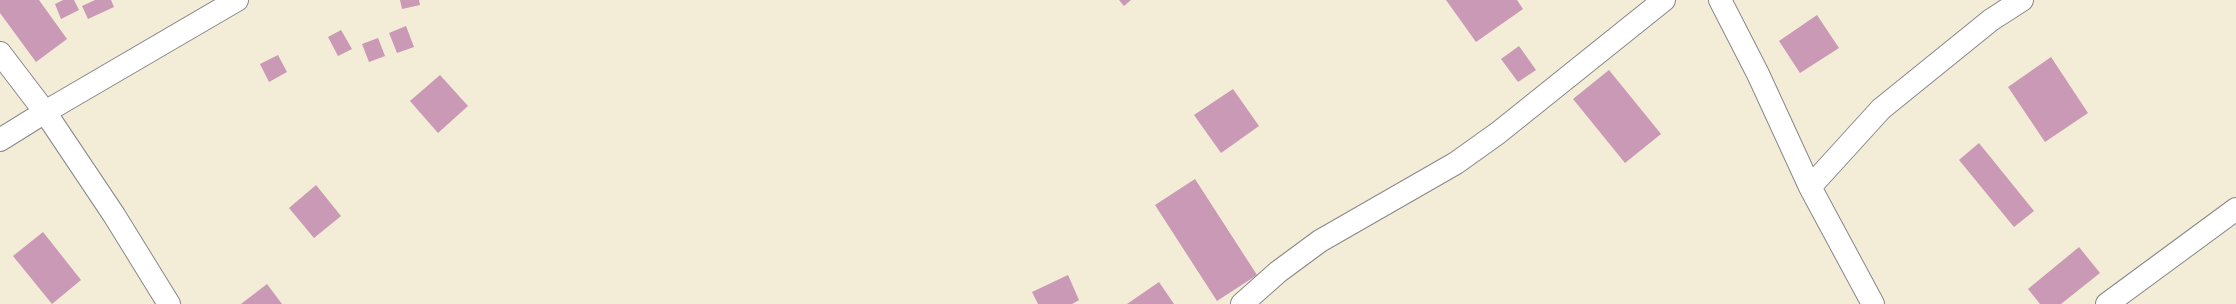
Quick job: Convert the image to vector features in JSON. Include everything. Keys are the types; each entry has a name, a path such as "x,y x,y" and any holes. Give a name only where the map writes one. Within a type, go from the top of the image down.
{"street":[{"path":"0,140 44,112 237,0"},
{"path":"1242,304 1278,272 1320,241 1456,163 1498,132 1664,0"},
{"path":"1720,0 1758,74 1810,188 1873,304"},
{"path":"1810,188 1881,109 1991,20 2022,0"},
{"path":"0,53 44,112 114,214 168,304"},
{"path":"2107,304 2236,209"}],"building":[{"path":"0,0 39,0 67,39 36,62 0,13"},
{"path":"63,0 74,0 79,10 61,19 55,4"},
{"path":"95,0 111,0 114,7 88,19 82,6"},
{"path":"400,0 419,0 420,5 402,9"},
{"path":"1119,0 1131,0 1124,6"},
{"path":"1446,0 1517,0 1523,9 1476,42"},
{"path":"1817,15 1839,48 1800,73 1779,41"},
{"path":"406,26 414,47 397,53 389,33"},
{"path":"341,30 352,49 338,56 328,37"},
{"path":"378,38 385,56 369,62 362,44"},
{"path":"1519,46 1536,70 1518,82 1501,59"},
{"path":"278,55 287,72 269,82 260,64"},
{"path":"2051,57 2088,113 2045,142 2008,87"},
{"path":"1609,70 1661,134 1625,163 1573,99"},
{"path":"440,75 468,106 438,133 410,101"},
{"path":"1233,89 1259,126 1221,153 1194,115"},
{"path":"1979,143 2034,211 2014,227 1959,160"},
{"path":"1195,179 1257,275 1217,301 1155,205"},
{"path":"316,185 341,216 314,238 289,208"},
{"path":"43,232 81,280 52,304 13,256"},
{"path":"2079,247 2100,273 2061,304 2040,304 2028,289"},
{"path":"1068,275 1079,300 1072,304 1038,304 1032,292"},
{"path":"1159,282 1174,304 1127,304"},
{"path":"267,284 282,304 241,304"}]}
